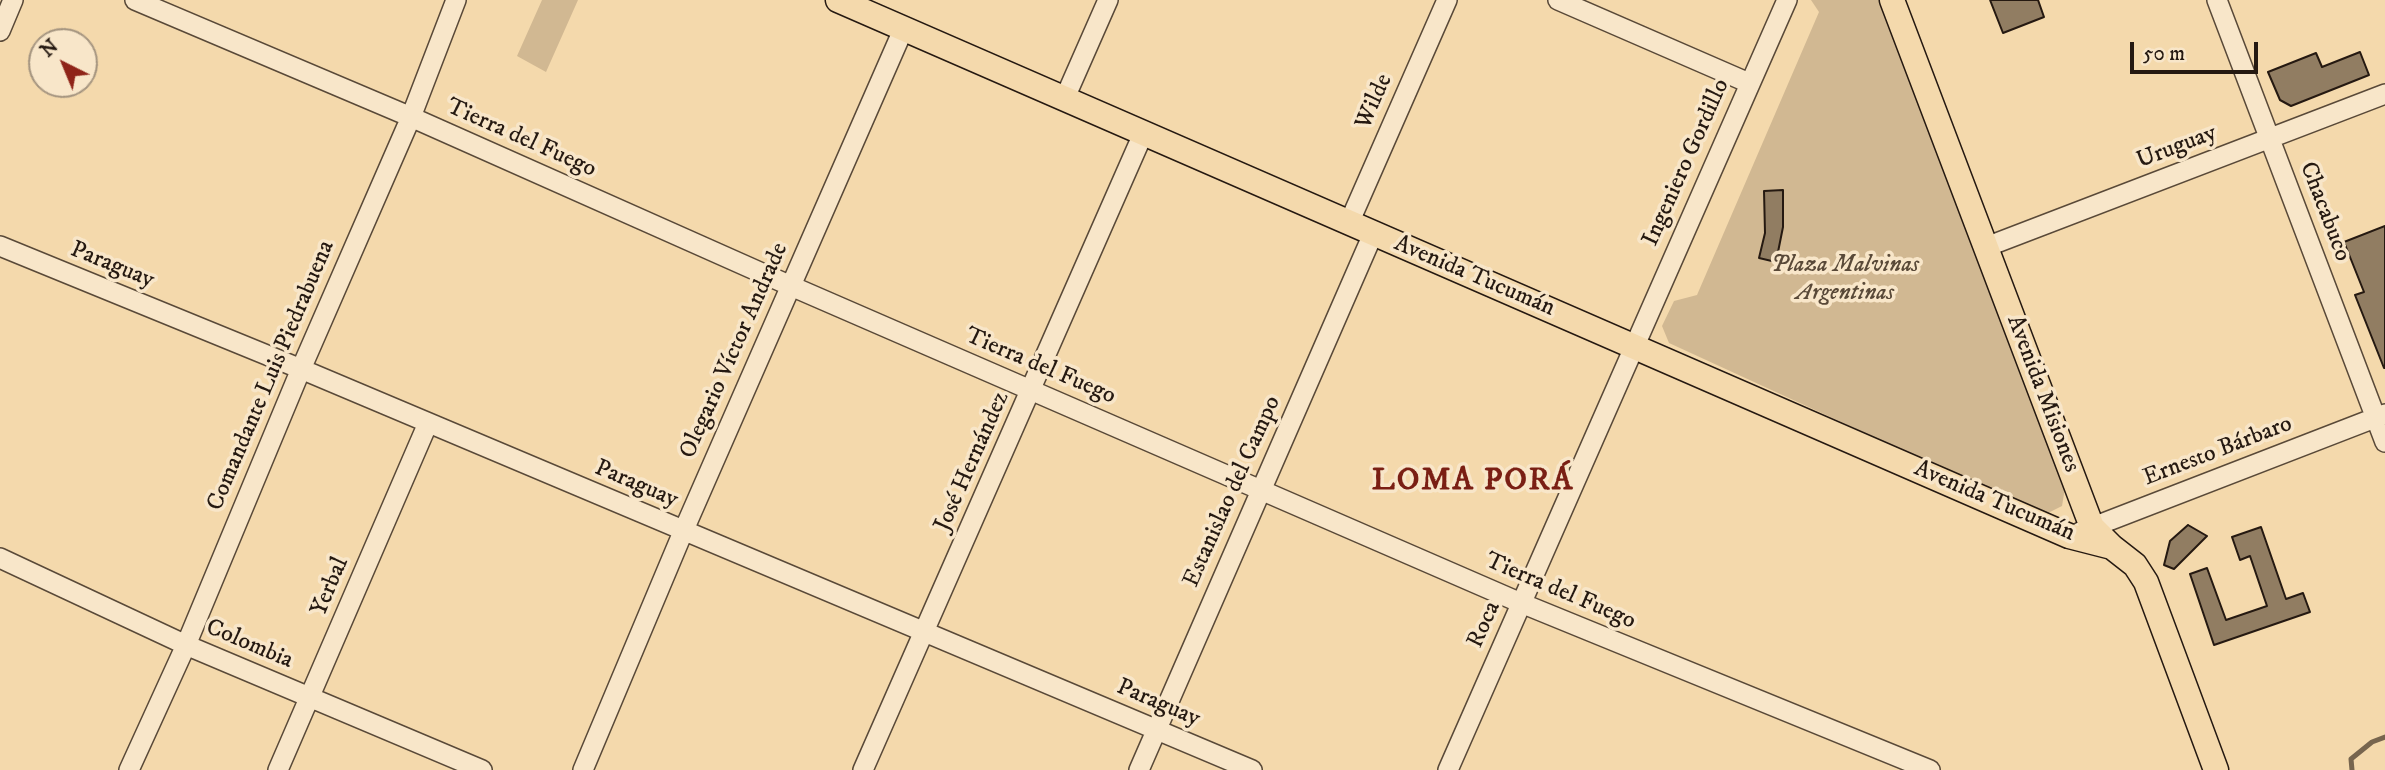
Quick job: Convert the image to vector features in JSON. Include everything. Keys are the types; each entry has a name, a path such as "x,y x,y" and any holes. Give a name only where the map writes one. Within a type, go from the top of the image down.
{"main road":[{"name":"Avenida Tucumán","path":"838,0 1373,234 1634,346 2081,531 2112,547 2135,565 2146,582 2216,770"},
{"name":"Avenida Misiones","path":"1892,0 1986,247 2081,531"}],"street":[{"path":"0,31 13,0"},
{"name":"Tierra del Fuego","path":"135,0 411,117 790,286 1521,603 1930,770"},
{"name":"Comandante Luis Piedrabuena","path":"129,770 186,645 301,369 411,117 456,0"},
{"path":"1064,100 1108,0"},
{"name":"Wilde","path":"1349,223 1447,0"},
{"path":"1558,0 1749,83"},
{"name":"Ingeniero Gordillo","path":"1634,346 1787,0"},
{"name":"Chacabuco","path":"2217,0 2380,416 2385,442"},
{"name":"Olegario Víctor Andrade","path":"583,770 683,532 903,30"},
{"name":"Uruguay","path":"1986,247 2385,94"},
{"name":"José Hernández","path":"863,770 1143,134"},
{"name":"Estanislao del Campo","path":"1139,770 1373,234"},
{"name":"Paraguay","path":"2,254 301,369 1252,770"},
{"name":"Roca","path":"1448,770 1634,346"},
{"name":"Ernesto Bárbaro","path":"2081,531 2380,416"},
{"name":"Yerbal","path":"278,770 428,423"},
{"name":"Colombia","path":"0,558 186,645 482,770"}],"green space":[{"path":"542,0 578,0 546,72 517,56"},
{"name":"Plaza Malvinas Argentinas","path":"1811,0 1879,0 2065,488 2062,506 2044,515 1669,343 1662,326 1674,301 1697,295 1819,12"}],"building":[{"path":"1990,0 2038,0 2044,17 2003,33"},
{"path":"2360,52 2369,75 2291,106 2280,100 2268,72 2316,53 2322,67"},
{"path":"1783,190 1783,227 1776,262 1759,258 1765,233 1764,191"},
{"path":"2385,226 2384,368 2355,295 2364,292 2344,242"},
{"path":"2188,525 2207,536 2174,569 2164,565 2170,541"},
{"path":"2261,527 2286,599 2303,593 2310,612 2214,645 2190,574 2207,568 2226,620 2267,606 2250,556 2240,560 2232,537"}],"waterway":[{"path":"2352,770 2351,759 2372,742 2385,737"}],"district":[{"name":"LOMA PORÁ","path":"1473,482"}]}
